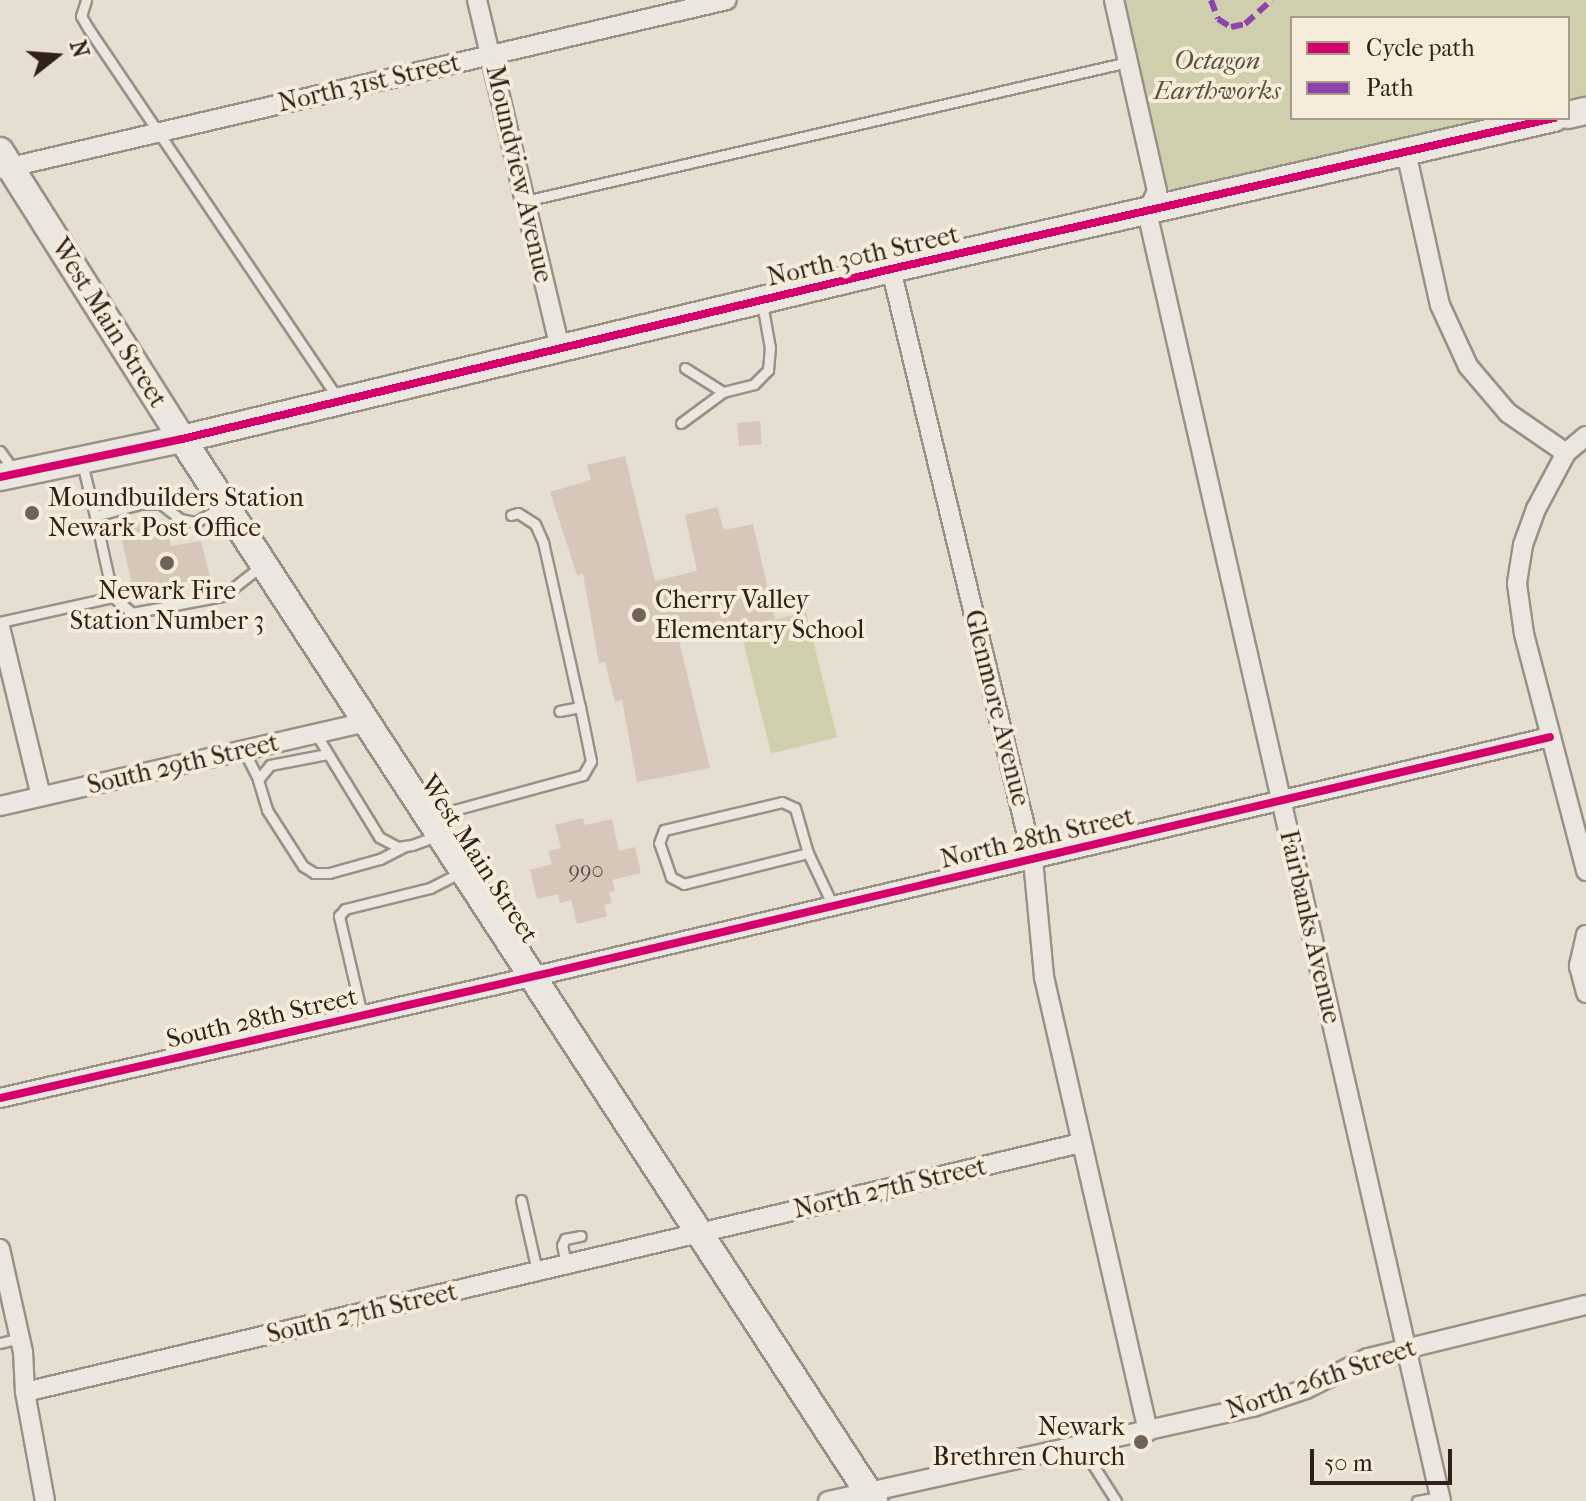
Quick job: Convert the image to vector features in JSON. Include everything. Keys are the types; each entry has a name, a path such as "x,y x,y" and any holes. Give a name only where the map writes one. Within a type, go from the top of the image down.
{"street":[{"name":"Moundview Avenue","path":"477,0 560,348"},
{"name":"North 31st Street","path":"4,162 157,132 727,0"},
{"path":"1114,0 1157,191 1147,212"},
{"name":"North 30th Street","path":"8,475 182,439 891,269 1545,120"},
{"path":"1406,152 1440,305 1463,356 1486,391 1508,413 1566,453"},
{"name":"West Main Street","path":"4,162 871,1496"},
{"name":"Fairbanks Avenue","path":"1147,212 1440,1499"},
{"name":"Glenmore Avenue","path":"891,269 1033,860 1044,977 1148,1431"},
{"path":"1586,436 1566,453 1536,509 1523,545 1517,584 1524,634 1586,871"},
{"path":"0,625 6,682 41,796"},
{"name":"South 29th Street","path":"0,806 367,722"},
{"name":"North 28th Street","path":"532,977 1550,737"},
{"path":"1586,935 1579,966 1586,993"},
{"name":"South 28th Street","path":"0,1098 532,977"},
{"name":"North 27th Street","path":"699,1233 1081,1143"},
{"name":"South 27th Street","path":"25,1392 699,1233"},
{"path":"0,1249 5,1297 20,1338 25,1392 45,1501"},
{"name":"North 26th Street","path":"828,1501 871,1496 1253,1407 1306,1389 1355,1363 1407,1347 1586,1305"}],"lane":[{"path":"86,0 81,16 339,401"},
{"path":"525,201 1128,62"},
{"path":"681,423 723,392 754,384 768,370 770,348 761,300"},
{"path":"685,368 723,392"},
{"path":"0,451 8,475"},
{"path":"81,460 113,597 132,613 223,596 264,564"},
{"path":"95,516 140,504 161,504 180,519 196,522 225,505"},
{"path":"244,751 258,778 260,794 280,833 303,866 314,873 329,873 380,859 406,846 434,826 583,775 591,761 543,542 535,524 518,513 511,515"},
{"path":"0,625 113,597"},
{"path":"559,711 580,707"},
{"path":"316,734 379,837 398,847 406,846"},
{"path":"258,778 270,765 327,754"},
{"path":"808,853 684,884 671,877 659,843 664,830 782,802 795,808 808,853 833,906"},
{"path":"362,1015 339,916 345,909 430,888 464,871"},
{"path":"521,1200 537,1272"},
{"path":"566,1265 562,1245 565,1239 581,1236"},
{"path":"0,1343 20,1338"},
{"path":"1081,1446 1116,1501"},
{"path":"1417,1501 1440,1499"}],"green space":[{"name":"Octagon Earthworks","path":"1122,0 1586,0 1586,105 1570,109 1570,16 1290,16 1290,120 1517,120 1169,197"},
{"path":"806,612 837,737 771,754 740,628"}],"building":[{"path":"760,421 762,444 739,446 737,423"},
{"path":"625,456 655,581 697,571 685,515 717,507 724,530 753,524 775,619 679,641 710,768 637,782 622,700 615,702 605,662 599,663 583,574 577,575 550,492 591,480 587,465"},
{"name":"Newark Fire Station Number 3","path":"164,519 171,546 201,541 213,590 193,594 190,581 134,593 119,527"},
{"path":"583,818 585,825 612,819 619,851 635,847 641,873 612,880 615,891 609,892 612,903 604,905 607,916 577,924 571,900 560,903 558,894 537,899 530,870 552,864 548,851 561,848 555,825"}],"marked path":[{"path":"1211,0 1218,19 1231,27 1245,24 1272,0"}],"cycle path":[{"path":"0,477 182,439 891,269 1545,120"},
{"path":"0,1098 557,971 1550,737"}],"place":[{"name":"Moundbuilders Station Newark Post Office","path":"32,513"},
{"name":"Newark Fire Station Number 3","path":"167,563"},
{"name":"Cherry Valley Elementary School","path":"639,615"},
{"name":"Newark Brethren Church","path":"1141,1442"}]}
